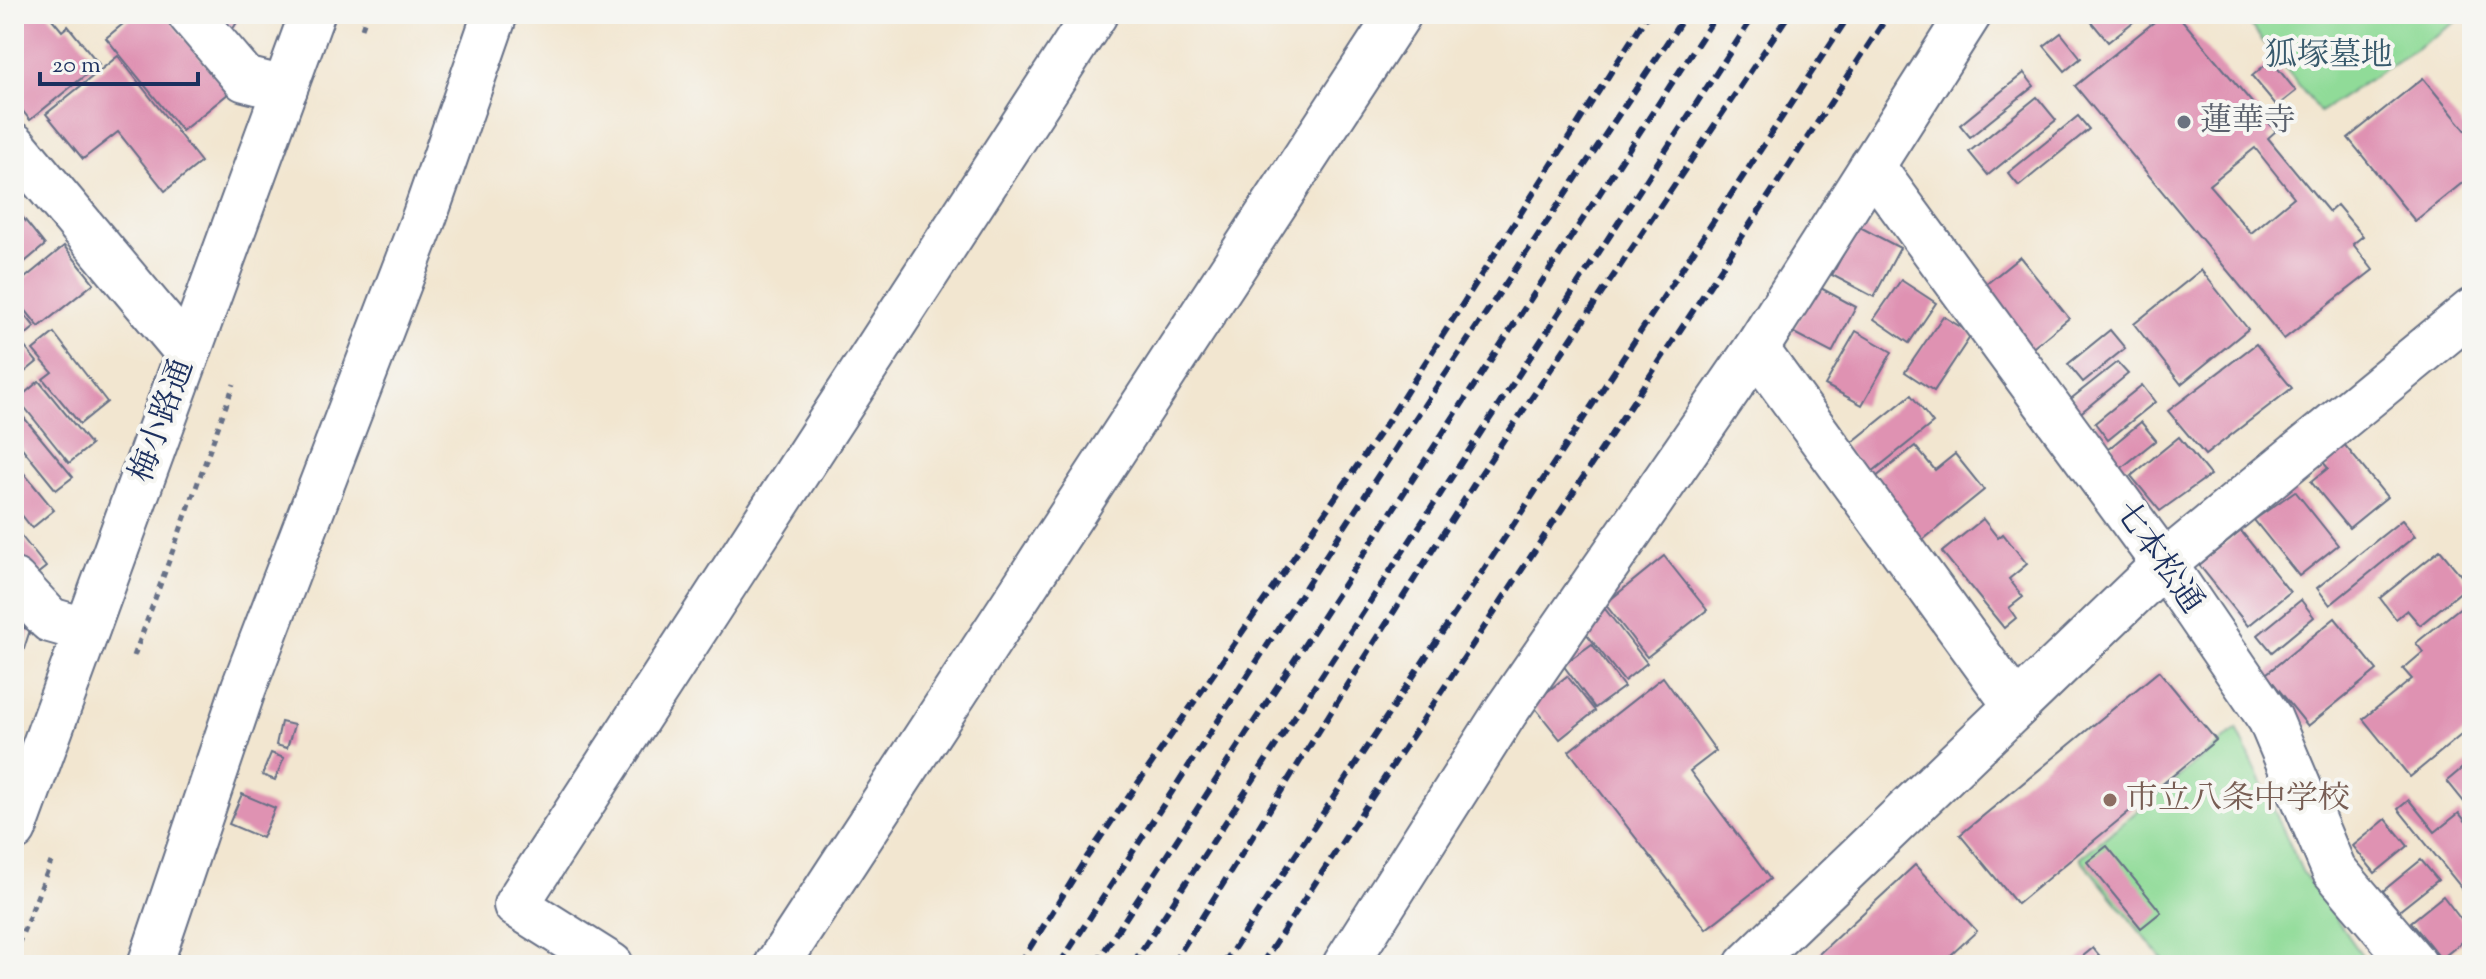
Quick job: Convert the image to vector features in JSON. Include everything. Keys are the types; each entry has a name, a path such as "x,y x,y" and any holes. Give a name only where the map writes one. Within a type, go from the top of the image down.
{"street":[{"path":"190,14 245,79 285,89"},
{"name":"梅小路通","path":"14,829 312,14"},
{"path":"150,965 244,687 424,218 495,14"},
{"path":"611,965 516,905 1095,14"},
{"path":"777,965 1399,14"},
{"path":"1345,965 1506,711 1756,349 1969,14"},
{"path":"14,145 188,353"},
{"name":"七本松通","path":"1872,166 2164,564 2270,719 2334,870 2415,965"},
{"path":"1747,965 2164,564 2472,311"},
{"path":"1756,349 2016,706"},
{"path":"14,581 50,620 85,630"}],"green space":[{"name":"狐塚墓地","path":"2241,14 2468,14 2320,112"},
{"path":"2237,729 2302,871 2369,965 2167,965 2080,858"}],"building":[{"path":"24,14 48,14 62,31 68,26 99,64 30,120 14,100 14,22"},
{"path":"135,14 165,14 229,93 182,131 106,38"},
{"path":"208,14 242,14 228,37"},
{"path":"2085,14 2143,14 2108,42"},
{"path":"2164,14 2177,14 2276,131 2268,138 2329,212 2337,205 2363,236 2353,244 2373,270 2284,339 2075,86","holes":["2255,148 2294,197 2251,233 2209,185"]},
{"path":"2061,33 2081,58 2065,71 2044,46"},
{"path":"118,56 201,162 165,191 118,132 83,159 46,114"},
{"path":"2271,60 2296,91 2277,106 2252,76"},
{"path":"2024,73 2034,86 1970,137 1960,125"},
{"path":"2423,78 2472,138 2472,175 2415,221 2348,138"},
{"path":"2037,97 2056,120 1988,175 1969,152"},
{"path":"2078,116 2089,129 2019,186 2008,173"},
{"path":"20,214 45,245 14,271 14,219"},
{"path":"1858,226 1900,248 1874,297 1832,275"},
{"path":"64,246 94,283 39,327 14,296 14,287"},
{"path":"2020,257 2069,318 2029,351 1979,290"},
{"path":"2201,270 2248,329 2181,384 2134,324"},
{"path":"1901,280 1936,303 1909,343 1874,319"},
{"path":"1817,286 1856,307 1832,353 1792,332"},
{"path":"22,311 35,327 19,340 37,362 14,381 14,317"},
{"path":"1943,316 1972,334 1934,391 1905,372"},
{"path":"2110,330 2125,348 2083,382 2068,364"},
{"path":"1856,331 1892,352 1862,405 1825,385"},
{"path":"54,333 107,402 80,424 43,379 52,372 33,350"},
{"path":"2256,344 2292,388 2205,455 2168,411"},
{"path":"2117,362 2128,374 2078,415 2067,402"},
{"path":"39,381 91,445 69,463 18,399"},
{"path":"2142,385 2155,402 2108,440 2095,423"},
{"path":"1911,395 1933,423 1867,476 1845,448"},
{"path":"21,414 73,477 56,490 14,438 14,420"},
{"path":"2141,422 2156,440 2120,469 2106,451"},
{"path":"2179,437 2210,475 2160,511 2131,476"},
{"path":"2339,438 2387,497 2349,528 2311,482 2328,468 2317,455"},
{"path":"1915,446 1935,470 1955,454 1984,490 1919,543 1870,482"},
{"path":"14,461 54,510 32,528 14,505"},
{"path":"2295,491 2338,545 2299,576 2254,520"},
{"path":"1983,519 1998,538 2003,534 2027,564 2009,579 2023,597 2009,608 2016,618 2004,628 1942,552"},
{"path":"2402,520 2415,536 2330,605 2317,588"},
{"path":"14,527 46,567 28,581 14,564"},
{"path":"2241,531 2290,592 2248,626 2199,565"},
{"path":"2440,550 2469,585 2420,625 2407,610 2396,619 2380,598"},
{"path":"1664,556 1707,610 1647,657 1605,604"},
{"path":"2472,598 2472,726 2410,777 2363,719 2412,679 2403,669 2423,652 2416,643"},
{"path":"2301,600 2314,617 2272,652 2258,635"},
{"path":"1605,609 1647,663 1624,681 1582,628"},
{"path":"2335,618 2377,670 2308,726 2266,674"},
{"path":"14,625 30,630 15,677 14,677"},
{"path":"1592,644 1624,687 1595,708 1563,665"},
{"path":"2159,671 2216,740 2017,904 1960,835"},
{"path":"1567,676 1595,711 1560,739 1532,704"},
{"path":"1663,677 1716,751 1690,771 1770,879 1706,929 1569,751"},
{"path":"281,722 294,725 287,748 276,745"},
{"path":"271,753 284,758 275,780 262,775"},
{"path":"2472,760 2472,812 2447,781"},
{"path":"242,794 275,808 262,838 229,824"},
{"path":"2409,800 2435,832 2459,813 2472,829 2472,901 2398,809"},
{"path":"2386,819 2408,846 2375,873 2353,846"},
{"path":"2107,846 2161,912 2141,928 2087,862"},
{"path":"2421,860 2438,880 2399,911 2383,891"},
{"path":"1915,865 1977,931 1940,965 1807,965"},
{"path":"2443,896 2472,934 2441,959 2411,922"},
{"path":"2093,948 2107,965 2072,965"}],"railway":[{"path":"1019,965 1087,857 1386,424 1648,14"},
{"path":"1059,965 1411,425 1686,14"},
{"path":"1095,965 1717,14"},
{"path":"1132,965 1755,14"},
{"path":"1172,965 1476,481 1789,14"},
{"path":"1223,965 1850,14"},
{"path":"1261,965 1889,14"}],"place":[{"name":"蓮華寺","path":"2184,122"},
{"name":"市立八条中学校","path":"2110,800"}]}
